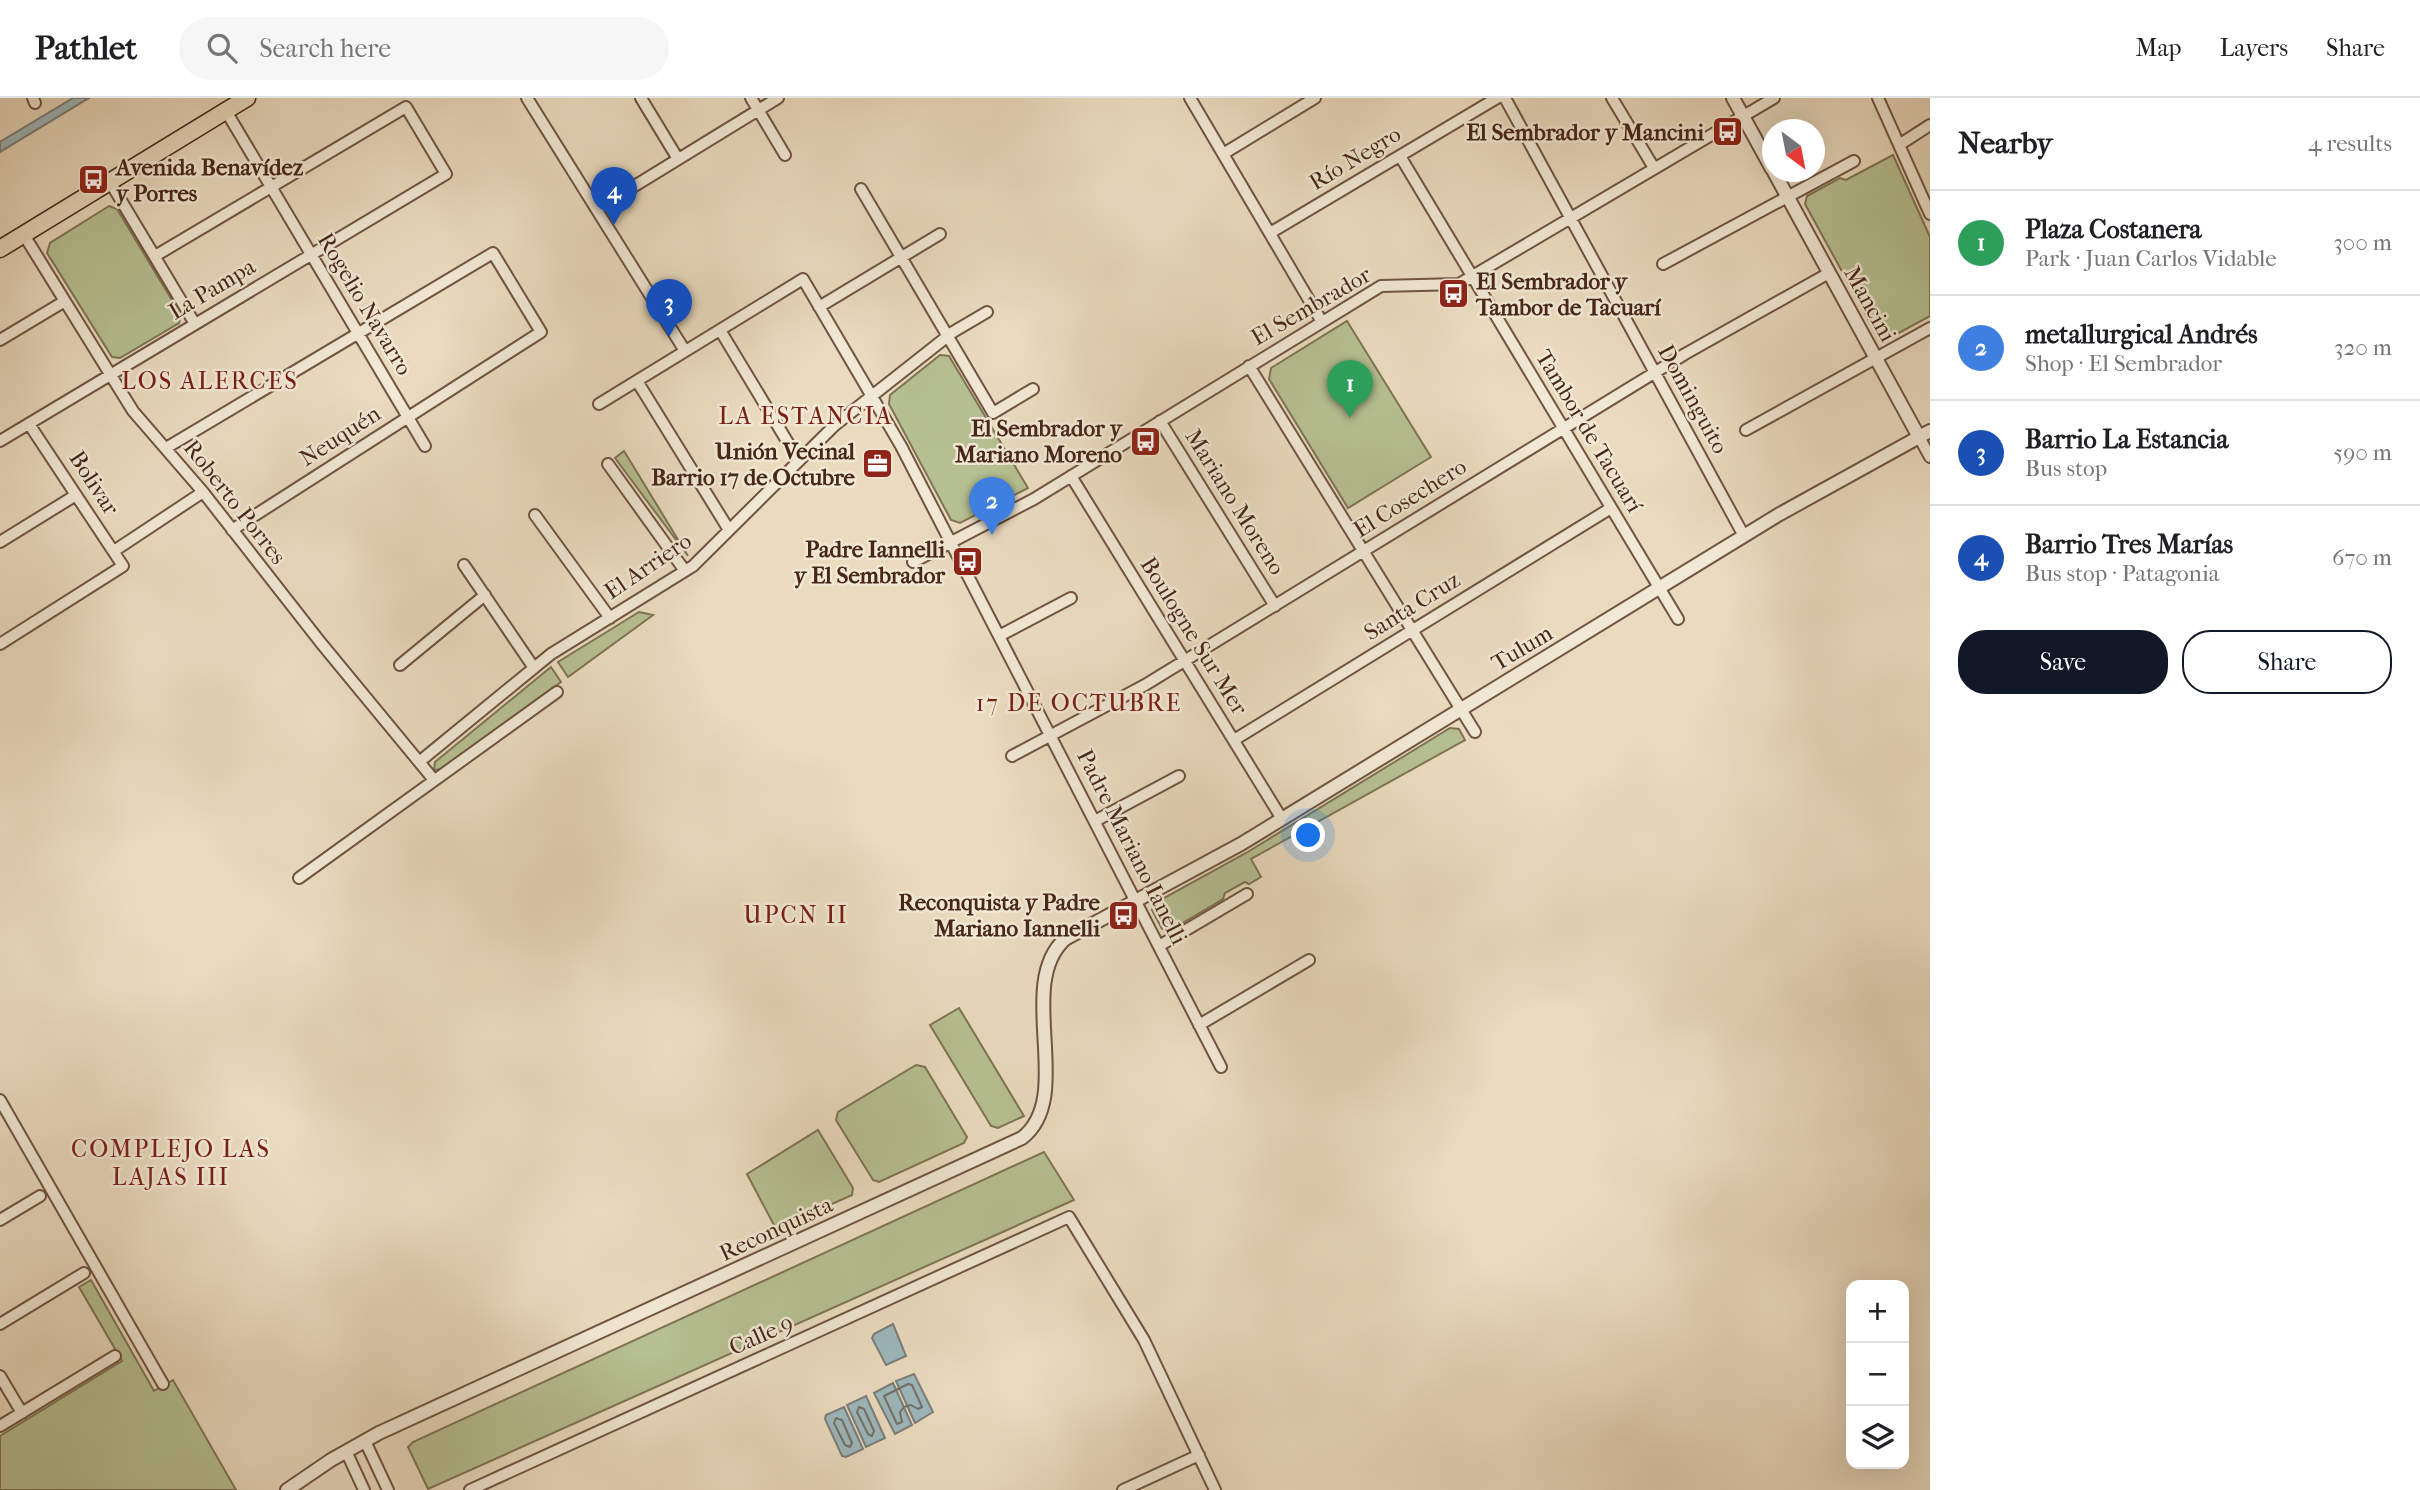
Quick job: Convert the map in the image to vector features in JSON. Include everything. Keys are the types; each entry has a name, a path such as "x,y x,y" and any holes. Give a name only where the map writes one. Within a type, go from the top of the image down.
{"main road":[{"path":"0,249 247,98"}],"street":[{"path":"527,98 685,351"},
{"path":"641,98 678,159"},
{"path":"751,98 785,155"},
{"path":"597,209 778,98"},
{"path":"1190,98 1322,322"},
{"path":"1223,154 1314,98"},
{"name":"Río Negro","path":"1270,233 1497,98"},
{"name":"Dominguito","path":"1505,98 1744,536"},
{"path":"1612,98 1654,168"},
{"name":"Mancini","path":"1733,98 1762,150"},
{"name":"El Sembrador","path":"913,562 1034,499 1381,286 1459,284 1774,98"},
{"path":"1878,98 1930,214"},
{"name":"La Pampa","path":"0,441 446,174 406,107 271,188"},
{"name":"Rogelio Navarro","path":"226,111 425,446"},
{"path":"1899,145 1930,125"},
{"name":"Tambor de Tacuarí","path":"1399,156 1678,618"},
{"path":"1663,264 1854,161"},
{"path":"110,182 195,324"},
{"name":"Mancini","path":"1779,182 1876,358 1925,434 1930,457"},
{"path":"155,257 271,188"},
{"path":"861,189 993,413 1033,389"},
{"path":"819,307 940,234"},
{"name":"Roberto Porres","path":"24,235 133,411 203,492 321,643 434,780"},
{"name":"Neuquén","path":"232,530 541,332 494,253 358,334"},
{"name":"El Cosechero","path":"1012,755 1146,685 1654,372 1829,273"},
{"name":"Padre Mariano Ianelli","path":"720,330 803,279 901,446 1221,1067"},
{"path":"0,340 65,301"},
{"name":"El Arriero","path":"419,762 551,654 685,571 835,425 948,337 987,312"},
{"path":"1746,430 1930,328"},
{"path":"599,404 720,330 799,461"},
{"path":"166,449 358,334"},
{"path":"1250,366 1475,732"},
{"path":"637,381 729,530"},
{"name":"Mariano Moreno","path":"1160,421 1275,606"},
{"name":"Bolivar","path":"0,644 123,566 29,424"},
{"name":"Tulum","path":"1136,900 1241,844 1744,536 1925,434"},
{"path":"608,464 685,571"},
{"name":"Boulogne Sur Mer","path":"1071,476 1282,819"},
{"path":"114,551 203,492"},
{"path":"0,542 76,495"},
{"name":"Santa Cruz","path":"1234,740 1611,508"},
{"path":"535,515 610,618"},
{"path":"464,565 534,668"},
{"path":"400,665 485,595"},
{"path":"999,636 1071,598"},
{"path":"299,878 557,692"},
{"path":"1095,821 1179,776"},
{"path":"1159,946 1247,894"},
{"name":"Reconquista","path":"287,1490 365,1440 1022,1138 1038,1123 1044,1104 1045,994 1052,955 1060,943 1071,935 1136,900"},
{"path":"1199,1025 1309,960"},
{"path":"0,1100 163,1384"},
{"path":"0,1220 40,1196"},
{"name":"Calle 9","path":"470,1490 1069,1217 1144,1340 1199,1455"},
{"path":"0,1324 84,1273"},
{"path":"0,1426 115,1356"},
{"path":"0,1376 22,1413"},
{"path":"365,1440 388,1490"},
{"path":"346,1451 364,1490"},
{"path":"1123,1490 1199,1455 1215,1490"}],"green space":[{"path":"1893,155 1930,237 1930,316 1886,340 1878,337 1805,204 1807,196 1840,178 1846,180"},
{"path":"109,206 117,209 181,315 179,323 120,358 112,357 47,253 50,243"},
{"path":"1347,321 1431,457 1348,508 1269,379 1271,368"},
{"path":"940,355 949,356 1028,488 960,523 951,520 889,404 890,395"},
{"path":"624,451 688,556 615,458"},
{"path":"639,612 653,615 568,677 558,662"},
{"path":"551,667 561,682 442,769 434,770 435,762"},
{"path":"1450,728 1459,729 1465,740 1251,859 1261,877 1225,893 1223,899 1169,931 1162,929 1152,910 1155,903 1246,853"},
{"path":"959,1008 1024,1116 998,1128 991,1126 930,1025"},
{"path":"916,1065 925,1067 967,1137 964,1143 879,1182 873,1180 836,1120 838,1112"},
{"path":"818,1130 853,1188 852,1195 776,1229 747,1174"},
{"path":"1044,1152 1074,1200 428,1489 408,1447 413,1442"},
{"path":"91,1280 154,1391 173,1380 236,1490 0,1490 0,1436 122,1361 79,1287"}],"water":[{"path":"73,98 89,98 0,152 0,142"},
{"path":"893,1324 906,1356 886,1365 872,1338 874,1334"},
{"path":"914,1374 933,1412 915,1423 896,1381"},
{"path":"893,1383 912,1425 895,1434 874,1393"},
{"path":"866,1396 885,1438 866,1447 847,1405"},
{"path":"844,1407 863,1449 846,1457 842,1456 825,1419 826,1415"}],"waterway":[{"path":"0,239 231,98"}],"place":[{"name":"El Sembrador y Mancini","path":"1727,132"},
{"name":"Avenida Benavídez y Porres","path":"93,180"},
{"name":"Barrio Tres Marías","path":"614,225"},
{"name":"El Sembrador y Tambor de Tacuarí","path":"1453,294"},
{"name":"Barrio La Estancia","path":"669,337"},
{"name":"Plaza Costanera","path":"1350,418"},
{"name":"El Sembrador y Mariano Moreno","path":"1145,441"},
{"name":"Unión Vecinal Barrio 17 de Octubre","path":"878,464"},
{"name":"metallurgical Andrés","path":"992,535"},
{"name":"Padre Iannelli y El Sembrador","path":"968,562"},
{"name":"Reconquista y Padre Mariano Iannelli","path":"1123,915"}],"district":[{"name":"LOS ALERCES","path":"210,381"},
{"name":"LA ESTANCIA","path":"806,416"},
{"name":"17 DE OCTUBRE","path":"1079,703"},
{"name":"UPCN II","path":"796,915"},
{"name":"COMPLEJO LAS LAJAS III","path":"171,1163"}]}
